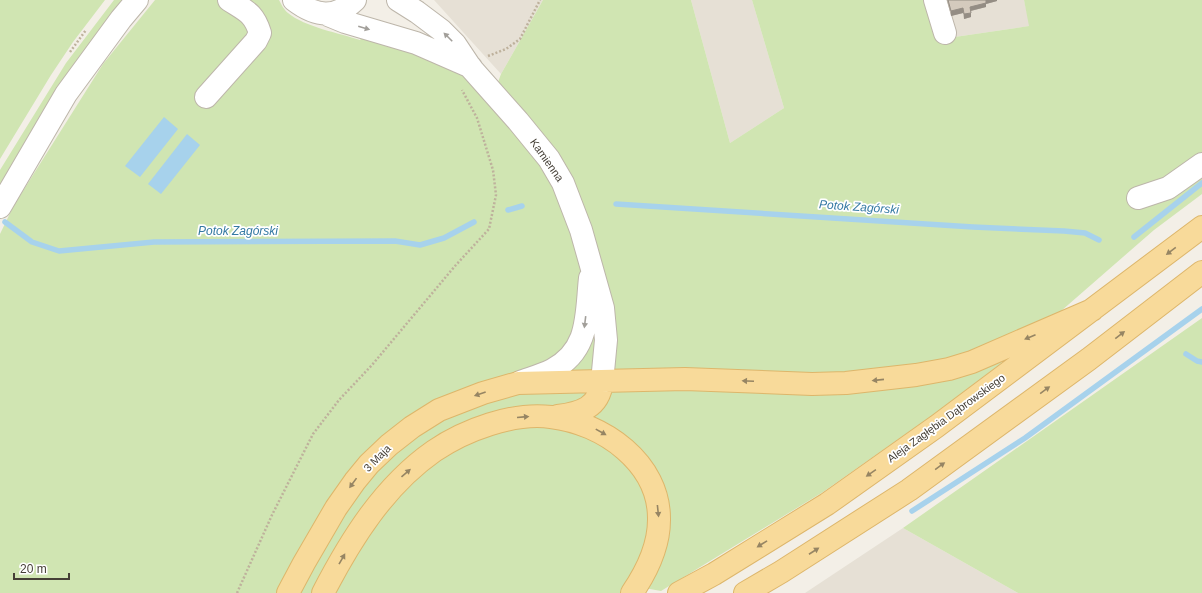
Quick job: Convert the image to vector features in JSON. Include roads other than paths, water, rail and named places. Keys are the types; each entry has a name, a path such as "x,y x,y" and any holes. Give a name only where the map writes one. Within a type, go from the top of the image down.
{"main road":[{"name":"Aleja Zagłębia Dąbrowskiego","path":"679,593 714,574 827,504 937,426 1202,227"},
{"path":"745,593 781,572 909,490 1089,359 1202,272"},
{"name":"3 Maja","path":"288,593 319,536 354,481 369,464 389,445 412,427 439,410 482,393 518,383 685,379 812,384 846,383 916,375 949,369 972,362 1092,310"},
{"path":"324,593 346,552 371,513 403,476 435,451 478,428 520,417 551,417 579,412 590,406 600,392 602,382"},
{"path":"551,417 578,422 603,433 629,453 639,464 652,485 658,508 658,534 650,564 632,593"}],"street":[{"path":"0,207 66,94 137,0"},
{"path":"206,97 256,42 260,33 257,22 251,14 229,0"},
{"name":"Kamienna","path":"294,0 314,11 345,22 416,43 471,68"},
{"path":"328,15 345,8 355,0"},
{"name":"Kamienna","path":"398,0 441,30 455,44 471,68 549,159 563,183 581,230 603,308 606,340 602,382"},
{"path":"935,0 944,33"},
{"path":"1138,198 1168,188 1202,164"},
{"name":"Kamienna","path":"518,383 560,365 571,356 578,346 584,334 592,269"}],"water":[{"path":"164,117 178,129 140,177 125,166"},
{"path":"187,134 200,145 161,194 148,184"}],"waterway":[{"path":"1134,237 1202,183"},
{"name":"Potok Zagórski","path":"616,204 973,227 1064,231 1085,233 1099,240"},
{"name":"Potok Zagórski","path":"508,210 522,206"},
{"name":"Potok Zagórski","path":"5,222 32,242 59,251 154,242 395,241 420,245 444,238 474,222"},
{"path":"912,511 1025,438 1202,309"},
{"name":"Potok Zagórski","path":"1186,354 1197,361 1202,362"}]}
